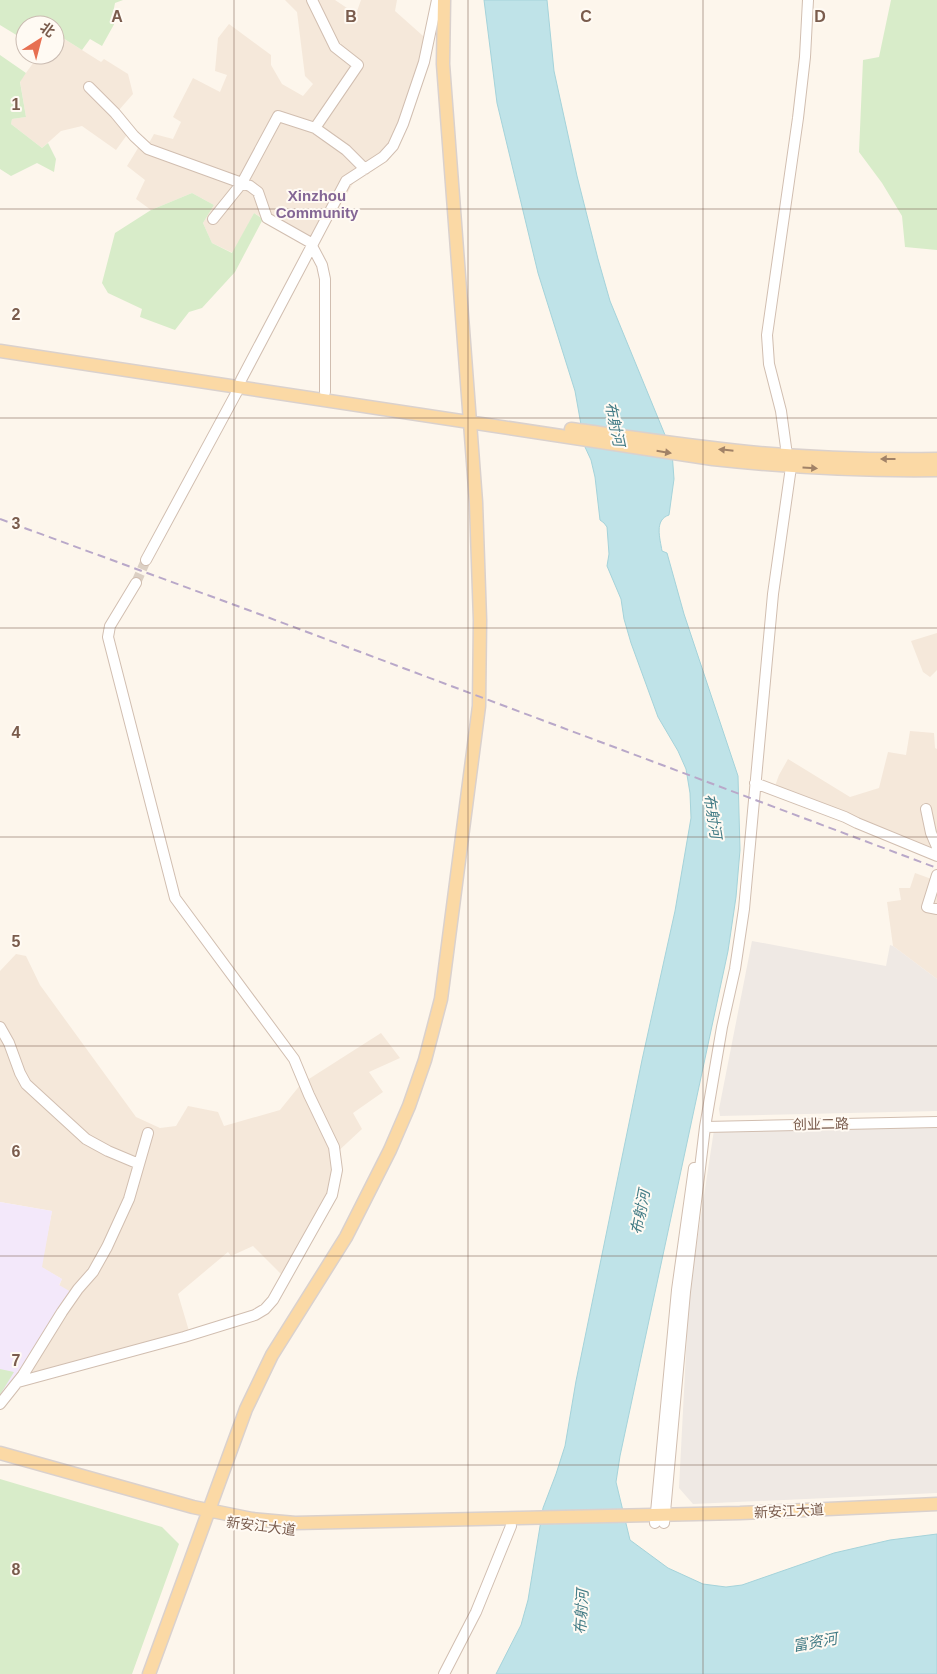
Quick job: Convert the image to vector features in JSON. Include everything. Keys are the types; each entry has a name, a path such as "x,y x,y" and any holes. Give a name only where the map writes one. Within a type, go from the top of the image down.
{"main road":[{"path":"444,0 443,64 474,418"},
{"path":"158,1674 246,1408 264,1370 342,1244 390,1150 417,1083 437,1018 444,979 479,706 480,576 474,418 451,64 452,0"},
{"path":"0,343 240,384 325,392 474,418"},
{"path":"0,351 691,450 870,470 937,470"},
{"path":"789,461 937,459"},
{"name":"新安江大道","path":"0,1453 210,1515 273,1521 317,1523 641,1519 741,1521 937,1511"},
{"name":"新安江大道","path":"0,1461 210,1515 273,1529 310,1531 510,1526 529,1521"},
{"name":"新安江大道","path":"660,1519 740,1513 937,1504"},
{"path":"149,1674 210,1515"}],"street":[{"path":"312,0 335,48 358,65 334,97 315,128"},
{"path":"146,560 346,181 387,154 393,146 424,62 437,0"},
{"path":"660,1519 705,1127 722,1027 740,939 773,594 789,461 781,411 767,355 767,335 798,118 805,57 808,0"},
{"path":"89,87 148,149 250,186 258,192 267,218 313,245 322,265 325,279 325,392"},
{"path":"212,219 242,183 278,116 315,128 346,150 365,169"},
{"path":"18,1382 184,1337 260,1312 273,1300 329,1204 336,1178 334,1147 294,1059 176,898 108,637 110,626 136,583"},
{"path":"755,783 844,816 857,824 937,856"},
{"path":"926,809 931,834 937,847"},
{"path":"937,874 927,907 937,909"},
{"path":"0,1027 9,1043 20,1074 26,1084 86,1139 138,1164"},
{"name":"创业二路","path":"705,1127 937,1122"},
{"path":"0,1404 18,1382 68,1305 98,1264 129,1198 148,1133"},
{"path":"444,1674 486,1590 510,1526"}],"shaded area":[{"path":"285,0 335,0 356,14 361,0 397,0 395,11 431,43 395,151 374,170 355,180 317,245 305,244 254,213 233,253 212,243 203,223 214,205 192,193 151,210 136,199 145,180 127,166 143,140 149,143 154,134 173,139 181,122 173,117 193,78 220,92 227,75 215,71 218,38 229,24 271,55 271,65 282,84 303,96 313,84 305,76 297,12"},
{"path":"65,39 101,62 104,59 128,74 133,94 119,110 132,128 116,150 82,126 61,131 42,148 11,124 12,119 26,117 20,81 32,65 65,65"},
{"path":"937,633 937,670 930,677 923,672 911,641"},
{"path":"910,731 934,733 935,748 937,749 937,860 775,786 788,759 850,797 879,788 888,752 906,755"},
{"path":"915,873 937,881 937,979 893,946 887,902 901,900 899,888 910,888"},
{"path":"752,941 886,966 890,945 937,979 937,1111 720,1116 719,1109"},
{"path":"16,954 26,956 40,985 136,1117 160,1128 176,1126 188,1106 218,1112 224,1126 280,1110 301,1084 381,1033 400,1058 369,1072 383,1092 353,1113 362,1129 333,1156 334,1173 329,1193 282,1275 253,1246 231,1256 228,1252 178,1294 189,1331 34,1375 24,1368 62,1279 41,1267 52,1211 0,1202 0,971"},
{"path":"937,1126 937,1493 693,1504 679,1488 689,1294 714,1130"},
{"path":"0,1202 52,1211 42,1267 62,1279 59,1285 73,1293 24,1368 0,1396"}],"green space":[{"path":"0,0 123,0 115,3 112,18 117,19 102,46 90,39 82,50 65,39 65,15 15,15 15,34 0,25"},
{"path":"891,0 937,0 937,250 905,247 902,216 882,183 859,152 863,60 879,57"},
{"path":"0,55 26,73 20,82 26,117 12,119 11,124 42,148 48,143 56,159 54,172 37,163 11,176 0,169"},
{"path":"192,193 214,205 203,223 212,243 232,253 254,213 263,219 235,272 202,308 189,312 175,330 140,317 142,309 108,293 102,283 115,233 151,210"},
{"path":"0,1369 14,1372 0,1395"},
{"path":"0,1479 162,1527 179,1544 132,1674 0,1674"}],"water":[{"path":"484,0 547,0 554,71 577,176 598,259 610,301 672,452 674,479 669,515 661,521 659,530 662,551 667,553 684,614 738,776 740,850 736,897 728,951 616,1482 630,1540 668,1568 703,1584 726,1587 742,1585 834,1553 890,1540 937,1534 937,1674 496,1674 521,1625 528,1600 543,1508 565,1446 576,1381 642,1060 675,911 691,818 690,793 686,769 658,717 631,643 624,619 621,599 607,566 609,554 607,527 600,520 595,477 591,460 585,447 575,391 538,273 497,103"}],"tunnel":[{"path":"136,583 146,560"}],"railway":[{"path":"0,519 937,868"}],"district":[{"name":"Xinzhou Community","path":"317,204"}],"water label":[{"name":"布射河","path":"615,424"},
{"name":"布射河","path":"713,816"},
{"name":"布射河","path":"640,1212"},
{"name":"布射河","path":"581,1612"},
{"name":"富资河","path":"815,1642"}]}
